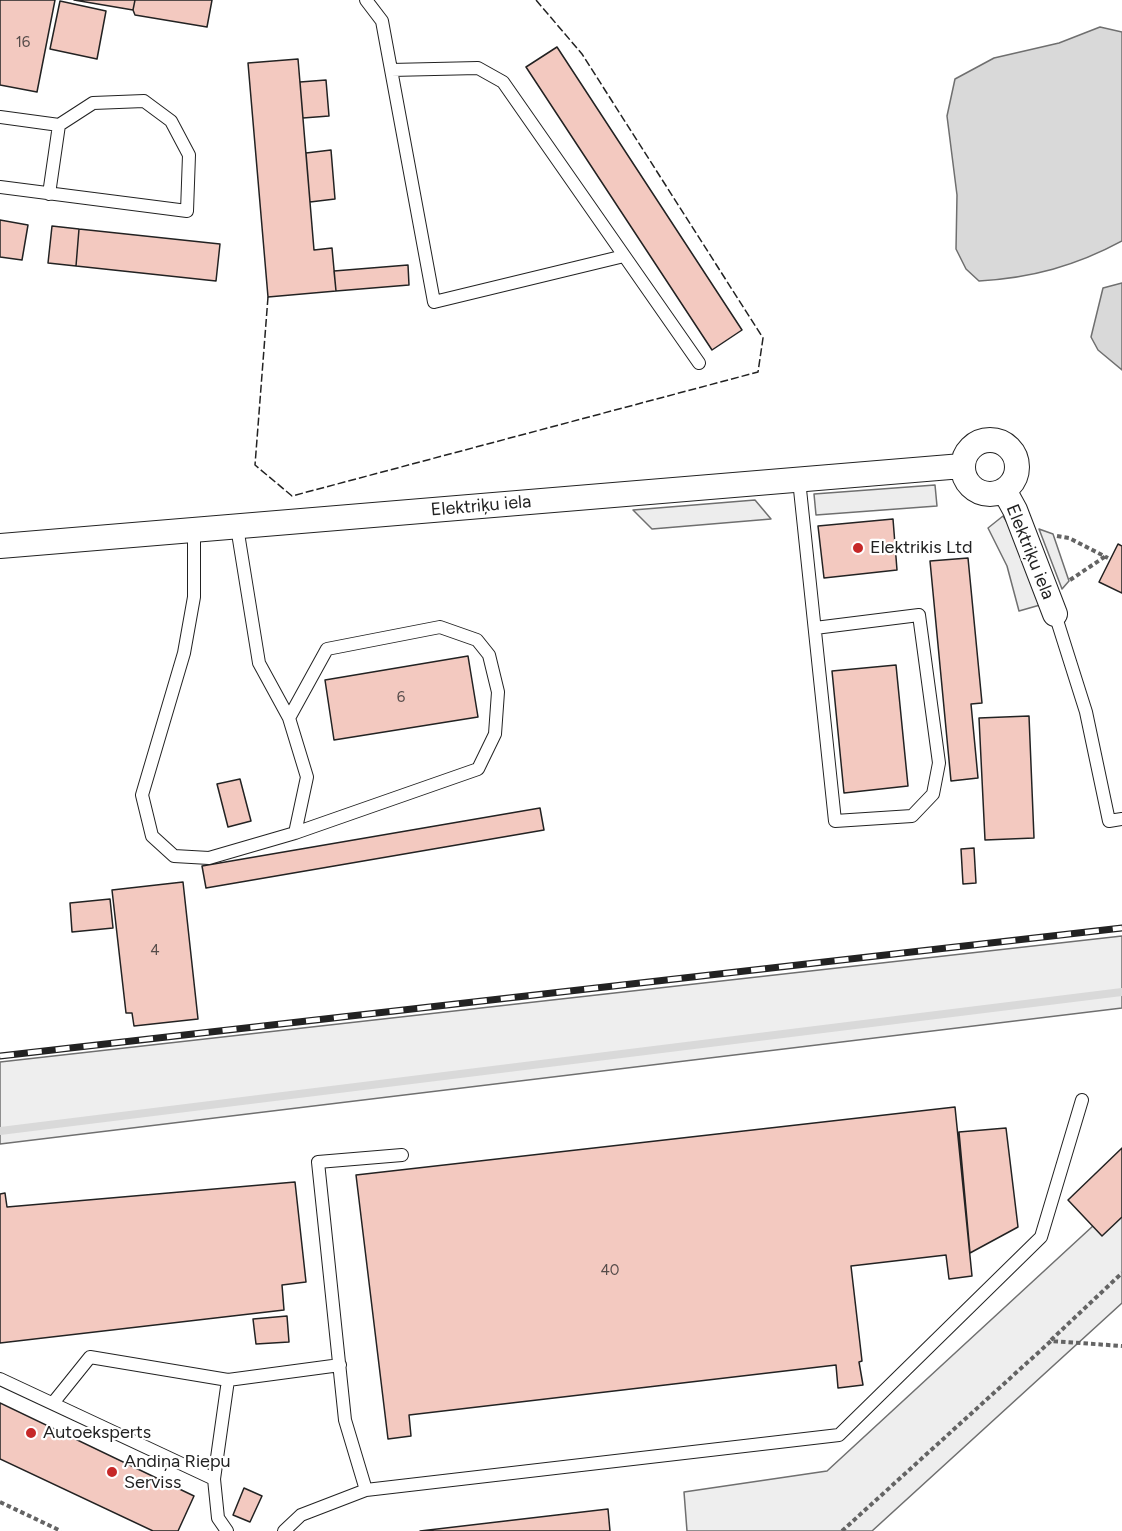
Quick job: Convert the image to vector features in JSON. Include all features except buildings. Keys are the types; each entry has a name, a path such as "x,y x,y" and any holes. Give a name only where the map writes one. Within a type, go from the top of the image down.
{"street":[{"name":"Elektriķu iela","path":"985,440 1003,444 1015,458 1017,467 1011,484 1004,490 985,494 968,485 962,466 969,449 976,443 985,440"},
{"name":"Elektriķu iela","path":"0,546 962,466"},
{"name":"Elektriķu iela","path":"1004,490 1015,510 1055,614"}],"lane":[{"path":"366,0 382,21 434,302 624,256"},
{"path":"391,70 478,68 503,82 699,363"},
{"path":"0,117 59,125 93,103 144,101 171,121 189,155 187,211 0,188"},
{"path":"49,194 59,125"},
{"path":"799,480 814,628 835,821 912,816 933,794 939,763 919,615 814,628"},
{"path":"237,526 258,663 289,718 307,777 295,833"},
{"path":"194,530 194,597 184,653 142,795 152,836 174,856 209,858 295,833 478,769 495,734 498,692 489,655 477,640 440,627 327,649 289,718"},
{"path":"1055,614 1086,712 1109,821 1122,819"},
{"path":"284,1531 301,1515 366,1490 839,1435 1041,1237 1082,1100"},
{"path":"366,1490 345,1420 318,1162 402,1155"},
{"path":"53,1403 90,1357 228,1380 340,1365"},
{"path":"0,1379 214,1479"},
{"path":"227,1531 218,1518 214,1479 228,1380"}],"path":[{"path":"1058,536 1069,538 1107,557 1070,579"},
{"path":"842,1531 1122,1274"},
{"path":"1051,1341 1122,1346"},
{"path":"0,1502 61,1531"}],"shaded area":[{"path":"1100,27 1122,32 1122,241 1088,257 1053,269 1017,277 979,281 966,269 956,249 957,195 947,116 955,79 994,58 1059,43"},
{"path":"1122,283 1122,370 1098,350 1091,337 1103,288"},
{"path":"935,485 937,506 816,515 814,494"},
{"path":"755,500 771,519 652,529 633,510"},
{"path":"1003,516 1016,536 1040,605 1019,611 1007,566 988,528"},
{"path":"1039,529 1053,534 1069,581 1062,589"},
{"path":"1122,936 1122,1008 0,1144 0,1062"},
{"path":"1122,1217 1122,1303 872,1531 687,1531 684,1492 827,1471 1094,1225"}],"waterway":[{"path":"0,1131 1122,992"}],"railway":[{"path":"0,1056 1122,928"}],"fence":[{"path":"268,297 255,465 292,496 758,372 763,338 582,54 536,0"}],"place":[{"name":"Elektrikis Ltd","path":"858,548"},
{"name":"Autoeksperts","path":"31,1433"},
{"name":"Andiņa Riepu Serviss","path":"112,1472"}]}
